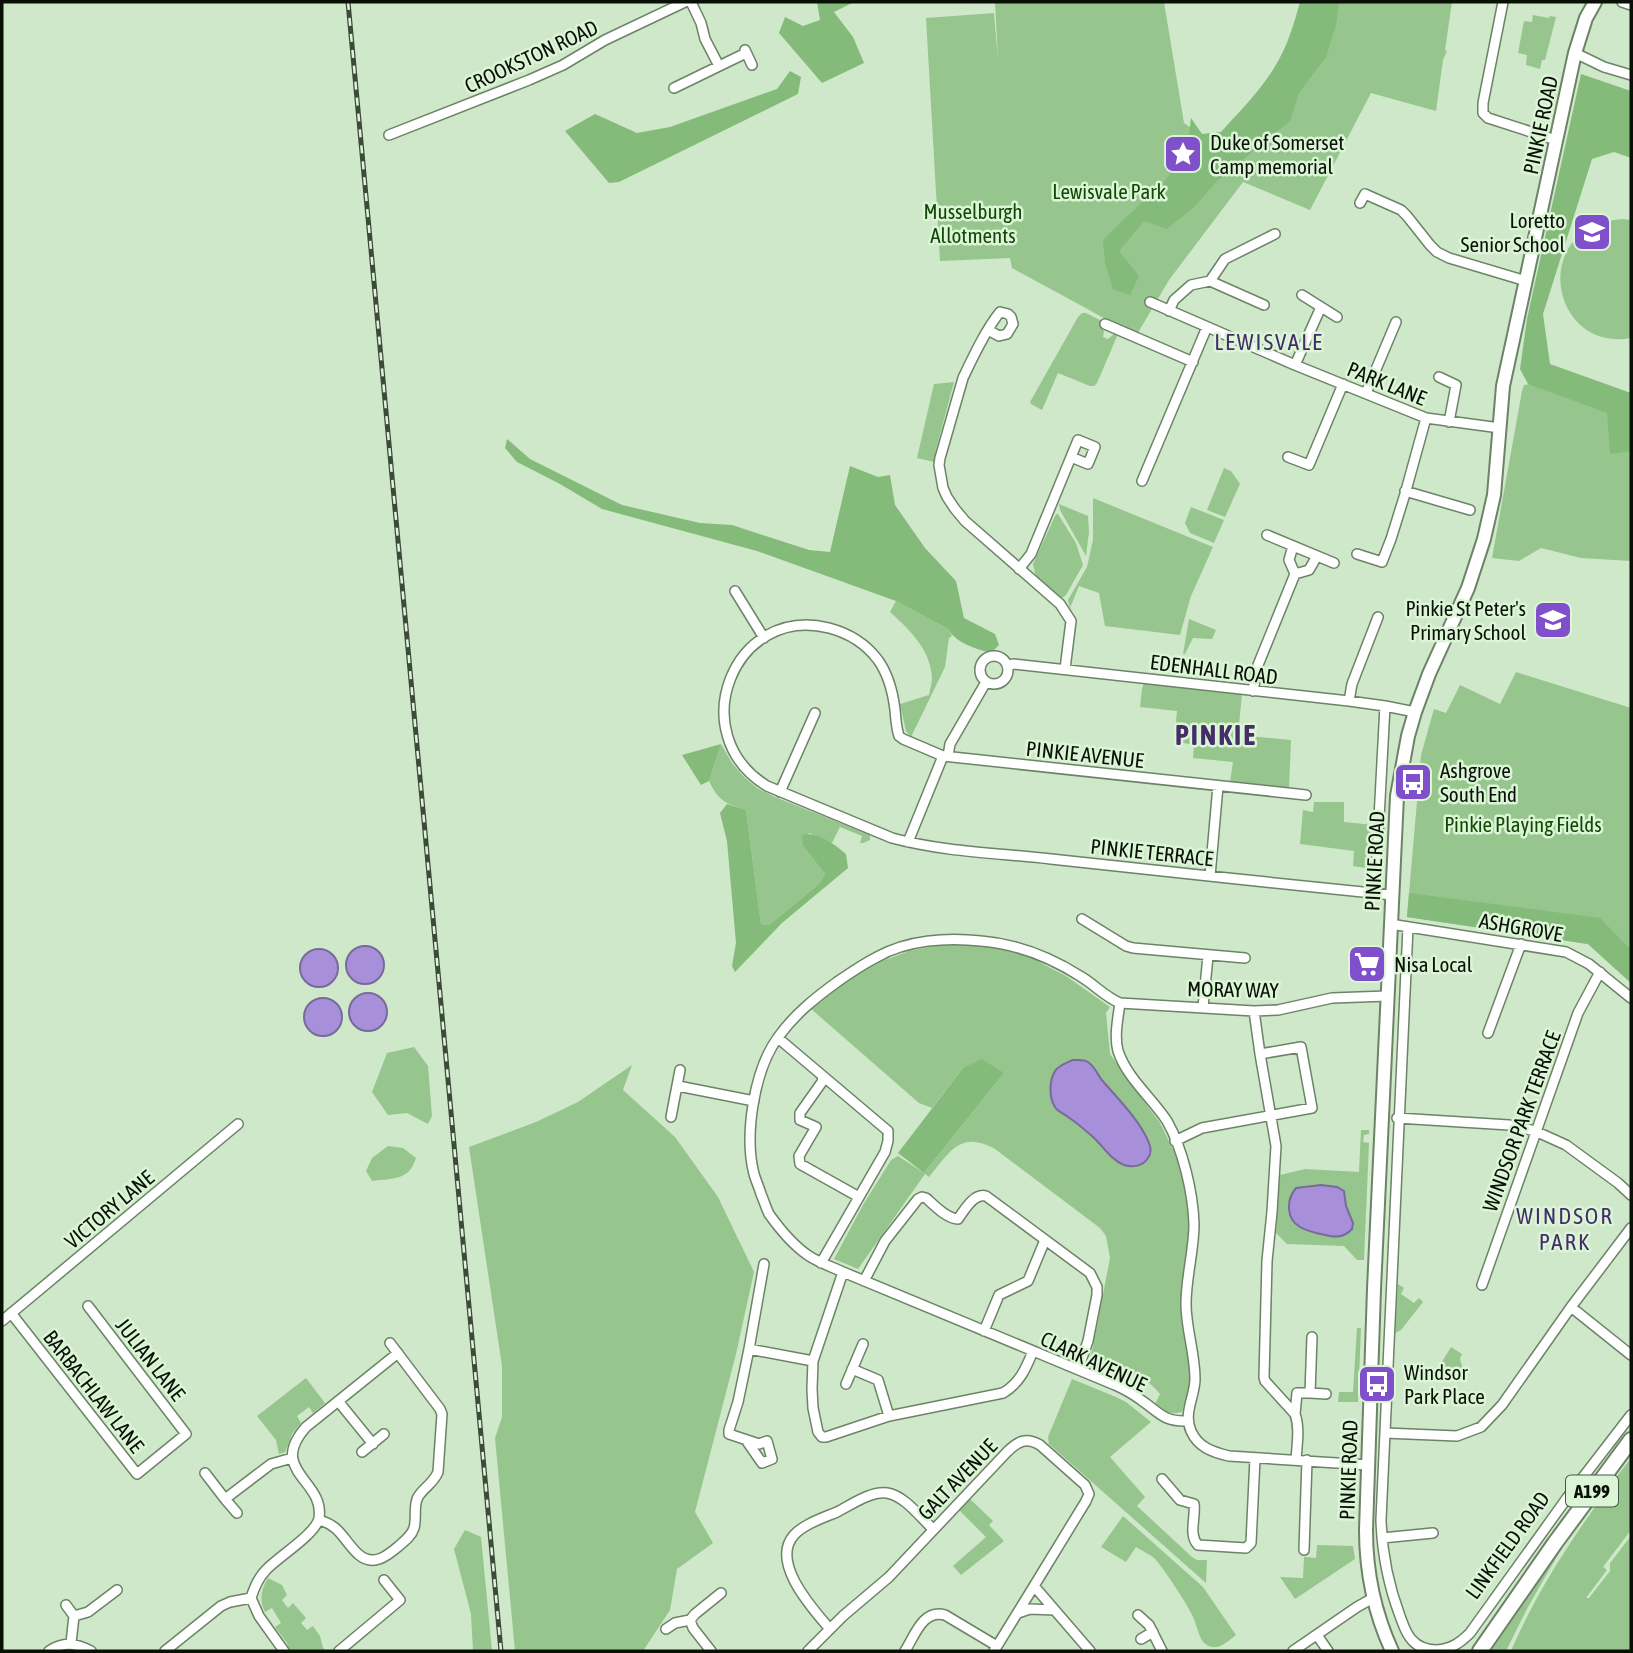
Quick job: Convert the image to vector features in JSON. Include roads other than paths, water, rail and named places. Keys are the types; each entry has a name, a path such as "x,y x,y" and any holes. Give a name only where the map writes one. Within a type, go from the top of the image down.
{"main road":[{"name":"PINKIE ROAD","path":"1392,1651 1373,1598 1366,1546 1374,1289 1397,796 1415,712 1468,588 1484,540 1494,495 1503,386 1575,53 1586,18 1595,2"},
{"name":"LINKFIELD ROAD","path":"1480,1649 1631,1440"},
{"name":"PINKIE ROAD","path":"1382,1622 1401,1651"}],"street":[{"name":"CROOKSTON ROAD","path":"389,135 563,65 605,40 685,2"},
{"path":"691,2 719,66"},
{"path":"1503,2 1483,113 1488,118 1556,139"},
{"path":"1622,2 1631,5"},
{"path":"674,89 745,51 752,65"},
{"path":"1575,53 1604,67 1631,75"},
{"path":"1360,203 1365,194 1401,210 1437,252 1449,258 1526,281"},
{"path":"1209,281 1225,259 1275,234"},
{"path":"1169,311 1174,300 1191,285 1209,281 1264,305"},
{"path":"1302,295 1338,317"},
{"name":"PARK LANE","path":"1150,302 1426,418 1500,428"},
{"path":"1295,365 1321,307"},
{"path":"1366,393 1396,322"},
{"path":"1142,481 1207,327"},
{"path":"1108,328 1193,362"},
{"path":"988,330 960,388 940,458 941,479 947,498 960,515 1069,615 1071,621 1065,669"},
{"path":"1439,377 1456,385 1449,422"},
{"path":"1288,457 1310,465 1343,384"},
{"path":"1357,554 1382,562 1426,418"},
{"path":"1020,569 1031,554 1071,457"},
{"path":"1405,491 1470,510"},
{"path":"1267,535 1334,563"},
{"path":"1253,691 1258,665 1295,574 1289,560 1293,546"},
{"path":"1295,574 1309,570 1317,556"},
{"path":"736,591 764,638"},
{"path":"1349,701 1352,684 1378,617"},
{"name":"PINKIE AVENUE","path":"764,638 789,627 811,625 834,629 860,642 879,660 885,671 893,696 899,736 914,745 946,756 1306,795"},
{"name":"PINKIE TERRACE","path":"764,638 748,651 732,676 726,692 724,723 728,741 743,766 760,781 780,792 892,838 986,853 1392,894"},
{"name":"EDENHALL ROAD","path":"986,682 980,670 981,666 990,657 999,657 1008,666 1013,664 1065,669 1349,701 1415,712"},
{"path":"908,842 950,744 986,682 994,685 1003,682 1008,675 1008,666"},
{"name":"PINKIE ROAD","path":"1375,893 1385,706"},
{"path":"780,792 815,713"},
{"path":"1210,876 1218,786"},
{"path":"1083,919 1133,948 1245,958"},
{"name":"ASHGROVE","path":"1390,924 1566,952 1600,972 1631,998"},
{"name":"PINKIE ROAD","path":"1408,927 1397,1118 1382,1538 1388,1581 1407,1633 1419,1646 1432,1650"},
{"name":"CLARK AVENUE","path":"1119,1003 1078,975 1041,955 1001,943 943,940 914,944 878,956 818,995 778,1038 761,1071 754,1101 751,1142 754,1173 767,1210 807,1255 1122,1388 1166,1419 1187,1421"},
{"path":"1488,1033 1521,944"},
{"path":"1202,1007 1208,956"},
{"name":"WINDSOR PARK TERRACE","path":"1482,1285 1578,1013 1600,972"},
{"name":"MORAY WAY","path":"1119,1003 1254,1011 1278,1010 1332,998 1387,996"},
{"path":"1119,1003 1116,1034 1118,1050 1128,1070 1167,1122 1188,1184 1194,1226 1186,1304 1195,1382 1187,1421 1194,1438 1207,1449 1229,1456 1368,1465"},
{"path":"1254,1011 1276,1146 1264,1377 1295,1414"},
{"path":"778,1038 888,1131 885,1152 821,1263"},
{"path":"1175,1141 1202,1128 1312,1108 1301,1047 1259,1054"},
{"path":"671,1117 680,1070"},
{"path":"823,1077 819,1088 800,1113 800,1120 816,1127 799,1156 800,1164 859,1197"},
{"path":"678,1086 754,1101"},
{"path":"1397,1118 1509,1125 1535,1130 1566,1145 1618,1182 1631,1195"},
{"name":"VICTORY LANE","path":"2,1321 238,1124"},
{"path":"864,1281 891,1233 918,1199 926,1198 954,1219 958,1219 977,1196 982,1195 1090,1273 1097,1287 1088,1341 1078,1369"},
{"path":"1385,1433 1457,1436 1482,1427 1502,1405 1631,1228"},
{"path":"984,1331 999,1295 1028,1281 1045,1240"},
{"path":"746,1440 729,1434 729,1430 741,1389 764,1264"},
{"path":"843,1272 813,1361 813,1408 818,1432 822,1437 889,1416 1003,1392 1022,1376 1033,1351"},
{"path":"1374,1289 1392,1290"},
{"name":"JULIAN LANE","path":"88,1306 186,1434"},
{"path":"1571,1307 1631,1355"},
{"name":"BARBACHLAW LANE","path":"11,1313 137,1474 186,1434"},
{"path":"1310,1393 1312,1337"},
{"path":"319,1520 336,1527 359,1554 372,1560 382,1559 414,1530 417,1499 438,1472 442,1414 390,1343"},
{"path":"846,1384 863,1344"},
{"path":"749,1349 813,1361"},
{"path":"284,1651 259,1616 251,1598 264,1571 311,1532 319,1520 318,1504 292,1458 293,1447 301,1433 398,1353"},
{"path":"852,1369 878,1380 889,1416"},
{"path":"1296,1460 1297,1393"},
{"path":"1277,1394 1326,1394"},
{"path":"338,1401 373,1444"},
{"name":"LINKFIELD ROAD","path":"1432,1650 1454,1646 1470,1633 1567,1498 1631,1415"},
{"path":"362,1452 384,1434"},
{"name":"GALT AVENUE","path":"808,1651 830,1628 889,1577 1017,1442 1024,1440 1040,1445 1084,1485 1088,1494 1034,1586"},
{"path":"225,1499 271,1464 292,1458"},
{"path":"1162,1479 1180,1500 1194,1504 1195,1543 1245,1548 1251,1542 1255,1458"},
{"path":"1304,1550 1301,1511 1307,1461"},
{"path":"205,1473 237,1513"},
{"path":"830,1628 805,1598 789,1569 787,1551 794,1535 804,1527 880,1493 900,1498 933,1529"},
{"path":"1382,1538 1433,1533"},
{"path":"339,1651 400,1600 384,1580"},
{"path":"905,1651 924,1619 937,1613 945,1615 995,1649 1034,1586 1090,1651"},
{"path":"74,1616 88,1612 117,1590"},
{"path":"666,1629 676,1623 690,1620 721,1593"},
{"path":"165,1651 221,1606 251,1598"},
{"path":"1293,1651 1373,1598"},
{"path":"66,1605 74,1616 71,1643"},
{"path":"1018,1613 1030,1609 1055,1610"},
{"path":"1138,1615 1149,1625 1162,1651"},
{"path":"690,1620 711,1651"},
{"path":"1142,1639 1153,1633"},
{"path":"1317,1635 1328,1651"},
{"path":"50,1651 57,1646 71,1643 90,1651"}],"railway":[{"path":"348,2 501,1651"}],"place":[{"name":"Duke of Somerset Camp memorial","path":"1183,154"},
{"name":"Loretto Senior School","path":"1592,232"},
{"name":"Pinkie St Peter's Primary School","path":"1553,620"},
{"name":"Ashgrove South End","path":"1413,782"},
{"name":"Nisa Local","path":"1367,964"},
{"name":"Windsor Park Place","path":"1377,1384"}],"district":[{"name":"LEWISVALE","path":"1269,342"},
{"name":"PINKIE","path":"1216,735"},
{"name":"WINDSOR PARK","path":"1565,1229"}],"park label":[{"name":"Lewisvale Park","path":"1109,191"},
{"name":"Musselburgh Allotments","path":"973,223"},
{"name":"Pinkie Playing Fields","path":"1523,824"}]}
